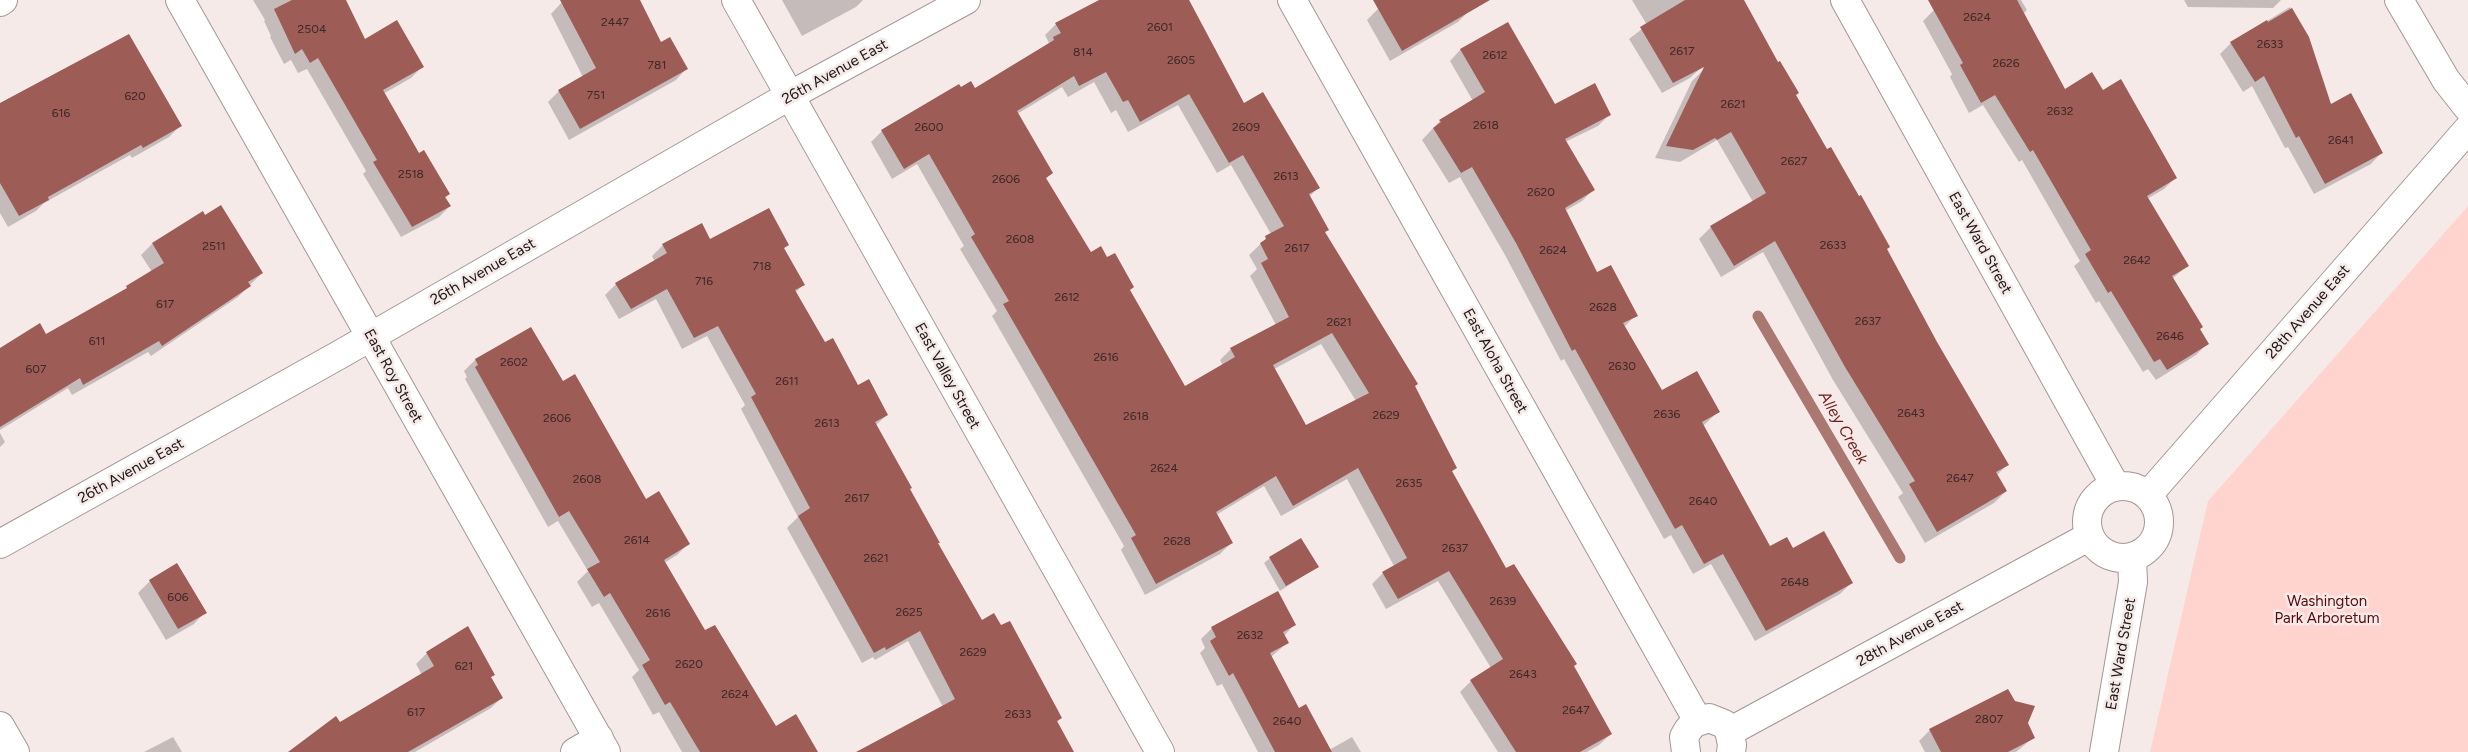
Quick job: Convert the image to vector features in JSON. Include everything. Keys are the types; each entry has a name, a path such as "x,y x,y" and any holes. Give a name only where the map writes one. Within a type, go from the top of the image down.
{"street":[{"name":"East Roy Street","path":"180,0 602,745"},
{"name":"East Valley Street","path":"736,0 1160,752"},
{"name":"26th Avenue East","path":"0,544 370,337 789,96 966,0"},
{"name":"East Aloha Street","path":"1292,0 1698,721"},
{"name":"East Ward Street","path":"1845,0 2116,487"},
{"path":"2399,0 2446,80 2468,109 2466,116 2468,127"},
{"name":"28th Avenue East","path":"2148,496 2468,127"},
{"path":"2116,487 2131,487 2148,496 2158,512 2160,524 2157,536 2150,547 2132,556 2115,557 2103,552 2096,546 2090,536 2087,525 2091,507 2100,494 2116,487"},
{"name":"28th Avenue East","path":"1730,742 2090,536"},
{"name":"East Ward Street","path":"2104,752 2133,582 2132,556"},
{"path":"1686,752 1684,737 1688,730 1698,721 1709,718 1724,724 1730,742"},
{"path":"0,726 15,752"},
{"path":"575,752 602,745"}],"green space":[{"name":"Washington Park Arboretum","path":"2468,206 2468,752 2150,752 2208,501"}],"building":[{"path":"292,0 346,0 365,39 397,20 424,67 383,90 419,153 424,150 450,194 445,197 451,206 412,227 373,162 377,160 318,58 310,63 302,49 295,54 274,9"},
{"path":"560,0 640,0 661,42 670,37 688,69 580,129 558,90 596,68"},
{"path":"1099,0 1189,0 1244,103 1263,92 1320,188 1309,194 1329,230 1325,232 1418,384 1415,386 1457,468 1452,471 1506,568 1514,564 1577,664 1574,666 1612,734 1580,752 1516,752 1470,680 1503,659 1449,571 1398,599 1382,572 1407,558 1358,468 1293,506 1276,476 1216,512 1233,543 1156,584 1131,538 1136,535 1003,304 1009,301 971,237 975,234 929,154 904,169 881,130 959,84 961,87 971,81 975,88 1054,40 1053,37 1061,33 1055,23","holes":["1106,72 1123,102 1128,100 1140,122 1189,94 1229,163 1243,155 1284,226 1265,236 1266,239 1260,243 1268,259 1261,263 1289,317 1230,348 1235,357 1185,386 1130,290 1134,287 1115,253 1107,257 1101,246 1091,252 1046,178 1053,173 1017,111 1074,76 1079,86","1332,333 1369,393 1306,425 1273,365"]},
{"path":"1373,0 1490,0 1402,51"},
{"path":"1685,0 1744,0 1778,62 1780,61 1799,93 1796,95 1827,149 1831,147 1859,196 1861,195 1890,247 1887,249 1937,342 2009,465 1996,472 2007,491 1937,532 1909,484 1915,481 1845,367 1775,241 1734,266 1710,226 1766,193 1731,132 1693,150 1666,146 1704,67 1673,83 1640,27"},
{"path":"1928,0 2017,0 2065,89 2092,72 2103,90 2121,79 2177,178 2147,196 2189,266 2172,276 2203,327 2200,329 2209,344 2167,370 2160,359 2154,362 2111,291 2108,293 2085,254 2091,250 2033,150 2030,152 1995,95 1981,103 1960,65 1963,63"},
{"path":"2292,8 2309,37 2331,104 2351,93 2383,153 2325,184 2299,136 2296,138 2264,76 2255,82 2230,42"},
{"path":"1508,22 1555,104 1595,83 1611,115 1565,139 1595,190 1565,208 1597,272 1611,265 1638,316 1623,323 1662,390 1697,371 1720,412 1702,422 1770,546 1787,537 1793,548 1824,531 1853,583 1766,631 1723,554 1704,564 1682,525 1675,529 1575,349 1572,351 1516,243 1472,167 1461,173 1433,128 1441,122 1439,120 1485,92 1460,49"},
{"path":"129,34 182,126 143,148 141,145 48,197 49,200 19,216 0,183 0,103"},
{"path":"221,205 263,273 248,282 251,286 162,346 159,341 83,385 80,378 0,427 0,348 40,323 46,334 127,288 126,286 164,263 152,243 203,211 205,215"},
{"path":"769,208 789,245 784,248 805,285 795,290 825,342 833,338 858,385 869,379 888,415 875,422 912,488 910,489 940,543 938,543 982,620 994,613 1001,625 1010,621 1062,718 1057,721 1074,752 856,752 955,699 920,631 886,650 885,647 874,653 798,516 810,508 751,397 756,394 718,326 694,338 667,289 631,309 615,283 667,253 662,244 702,223 710,239"},
{"path":"531,327 563,381 575,374 646,499 659,491 690,544 664,560 705,630 715,625 776,726 796,714 818,752 700,752 670,702 665,705 642,665 650,660 610,593 604,597 587,569 600,562 569,511 559,517 475,367 478,365 475,359"},
{"path":"1301,538 1319,567 1286,586 1269,557"},
{"path":"177,563 207,613 178,629 149,580"},
{"path":"1278,591 1296,625 1283,632 1289,643 1270,653 1299,708 1306,704 1332,752 1275,752 1233,673 1229,676 1210,641 1216,637 1211,627"},
{"path":"468,626 495,675 491,677 503,698 408,752 288,752 336,716 340,722 434,666 426,652"},
{"path":"2008,689 2015,701 2035,706 2028,723 2035,738 2008,752 1941,752 1929,729"}],"waterway":[{"name":"Alley Creek","path":"1758,316 1900,558"}]}
